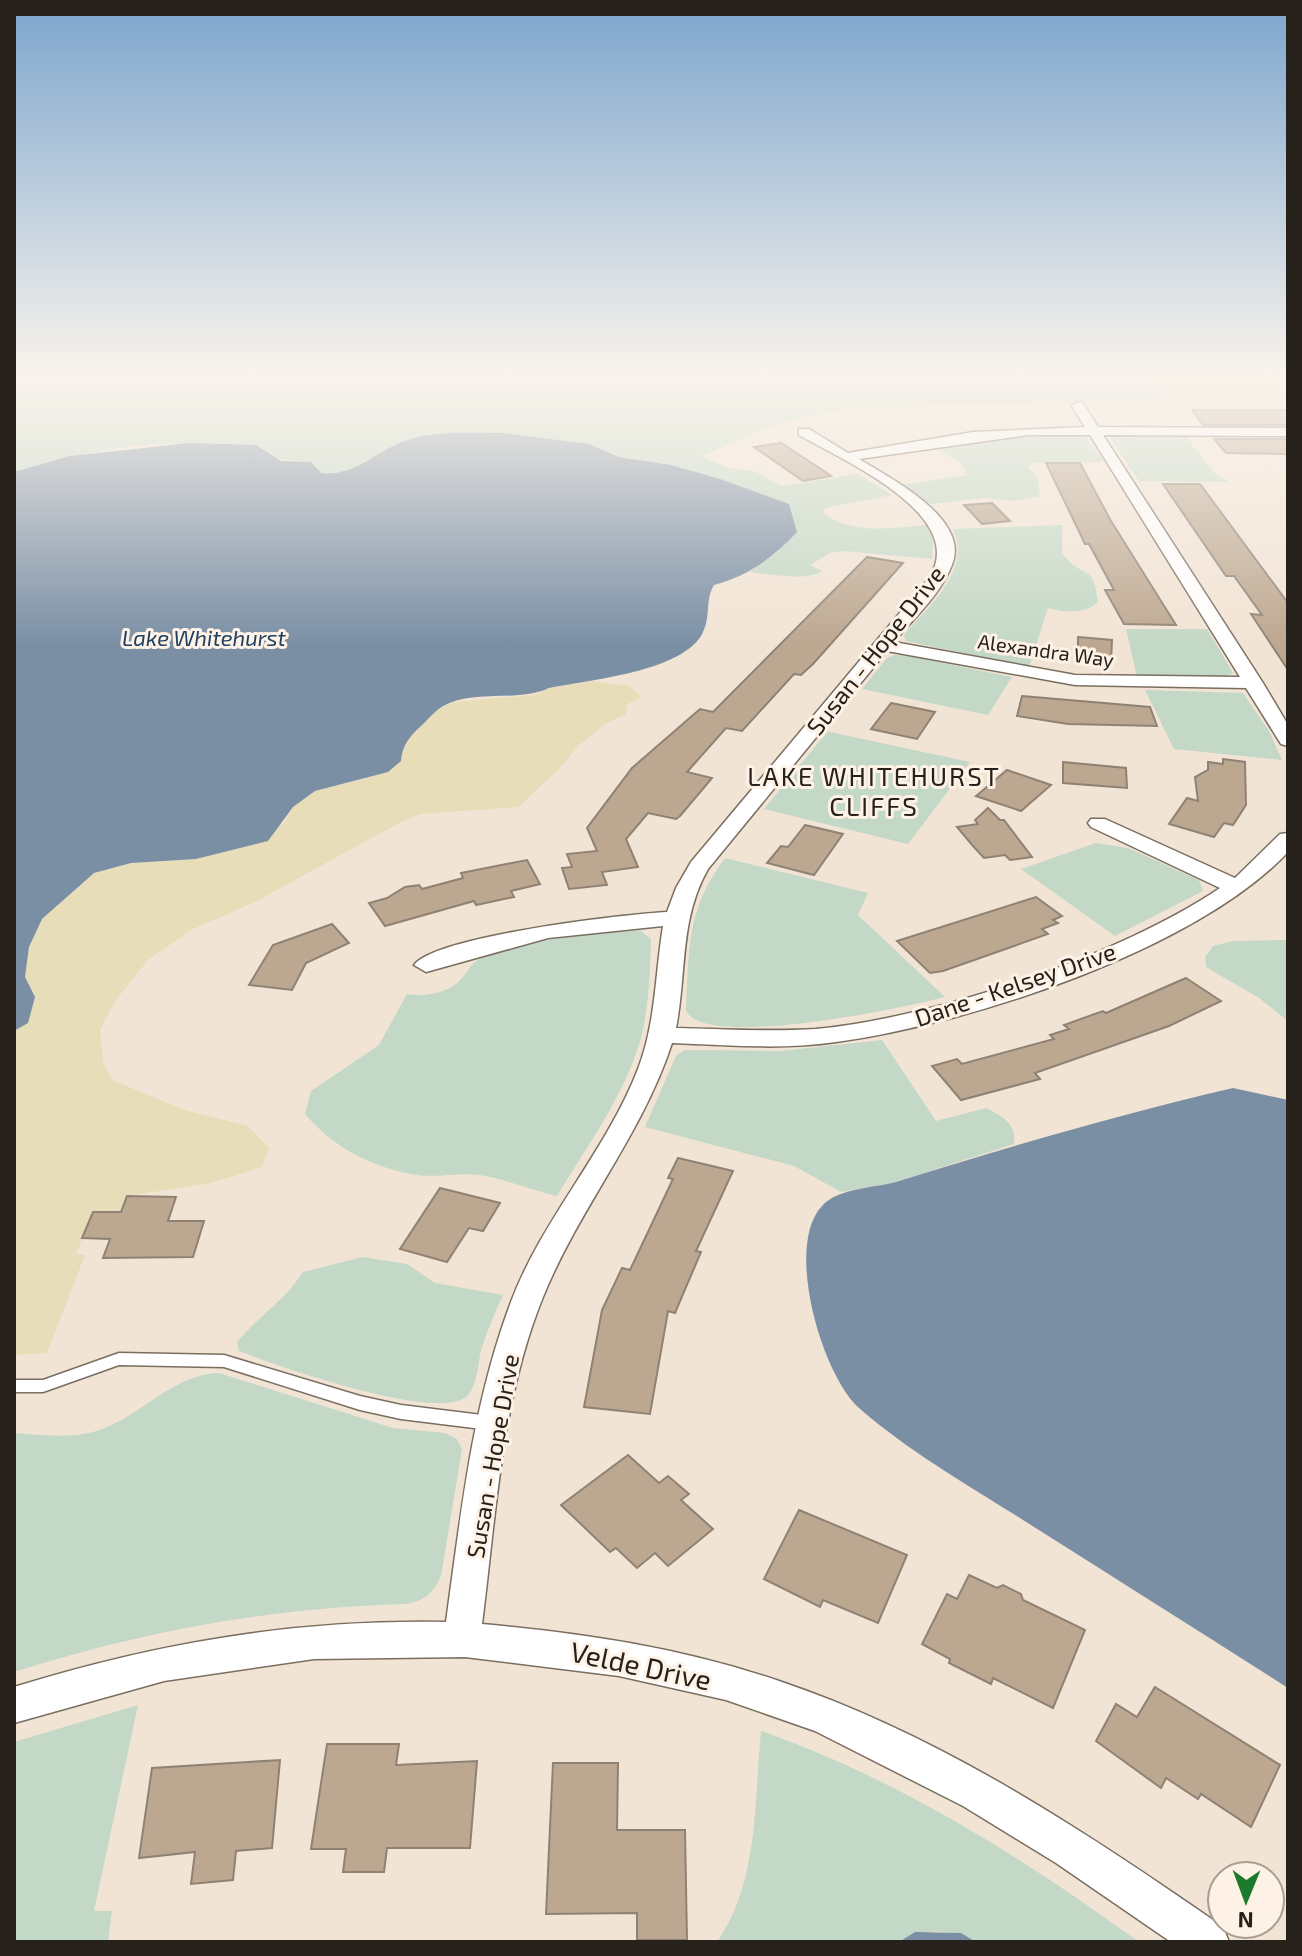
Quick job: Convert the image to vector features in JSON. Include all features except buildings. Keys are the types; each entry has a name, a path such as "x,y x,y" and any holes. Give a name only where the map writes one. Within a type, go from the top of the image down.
{"street":[{"name":"Susan - Hope Drive","path":"462,1637 493,1423 508,1357 527,1299 626,1119 662,1035 675,919 699,867 883,645 941,570 946,559 947,541 938,523 920,505 859,465"},
{"path":"1117,465 1288,740"},
{"name":"Alexandra Way","path":"883,645 1075,680 1254,683"},
{"path":"1098,823 1237,887"},
{"name":"Dane - Kelsey Drive","path":"662,1035 836,1034 954,1009 1123,947 1237,887 1267,864 1288,839"},
{"path":"426,965 547,929 612,920 675,919"},
{"name":"Velde Drive","path":"14,1705 100,1676 187,1657 340,1639 462,1637 540,1645 649,1664 713,1679 825,1716 944,1772 1110,1872 1208,1942"}],"lane":[{"path":"14,1386 43,1386 119,1359 224,1361 360,1403 493,1423"}],"green space":[{"path":"14,465 40,465 14,472"},
{"path":"314,465 360,465 348,472 321,473"},
{"path":"672,465 723,465 754,471 781,486 858,474 892,495 825,508 824,514 861,528 926,525 933,539 932,559 845,551 832,552 810,565 822,571 806,576 749,572 779,551 789,504"},
{"path":"963,465 1030,465 1038,478 1040,496 1015,501 985,498 931,504 901,485 967,475"},
{"path":"1128,465 1208,465 1215,474 1229,482 1139,481"},
{"path":"1062,525 1062,553 1090,576 1098,602 1081,611 1048,608 1029,667 906,641 904,635 936,599 952,573 957,559 953,529"},
{"path":"1126,629 1207,629 1233,673 1223,677 1137,677"},
{"path":"895,655 1012,677 988,715 862,689 887,658"},
{"path":"1145,690 1243,693 1269,731 1282,760 1174,749"},
{"path":"828,731 970,762 908,844 764,809"},
{"path":"1096,843 1128,848 1199,880 1203,891 1115,936 1021,869"},
{"path":"725,858 868,893 858,915 945,997 807,1023 728,1027 700,1022 686,1010 689,949 703,895"},
{"path":"641,931 651,939 650,976 641,1038 615,1100 557,1196 479,1175 425,1176 385,1167 355,1155 329,1137 305,1114 311,1091 379,1045 407,994 430,994 452,987 477,960 502,951 556,938"},
{"path":"1288,940 1288,1021 1259,998 1206,967 1205,957 1213,946 1233,941"},
{"path":"882,1040 936,1121 986,1108 1011,1126 1014,1144 893,1183 841,1192 794,1166 645,1127 676,1056 685,1050 781,1051"},
{"path":"362,1257 407,1264 435,1283 503,1295 484,1340 469,1394 454,1402 428,1403 395,1398 320,1379 239,1351 237,1342 303,1272"},
{"path":"219,1373 393,1428 445,1433 457,1439 462,1449 441,1576 435,1588 423,1599 412,1603 256,1616 207,1624 110,1645 14,1672 14,1433 61,1436 96,1431 121,1420 175,1386 203,1375"},
{"path":"138,1705 94,1911 112,1911 108,1942 14,1942 14,1742"},
{"path":"761,1731 862,1773 958,1823 1004,1850 1139,1942 978,1942 948,1932 928,1932 899,1942 717,1942 731,1919 748,1868"}],"sand":[{"path":"593,681 628,686 641,696 627,705 626,714 604,725 578,746 558,770 518,807 420,814 255,902 191,930 148,960 115,1001 100,1030 103,1061 112,1080 185,1110 248,1126 269,1148 262,1167 211,1183 127,1196 121,1212 93,1212 76,1254 85,1255 47,1353 14,1355 14,1031 28,1022 34,997 25,977 29,947 42,919 94,873 131,863 196,859 283,824 293,807 315,791 364,779 402,751 411,735 435,711 453,702 534,695 549,688"}],"water":[{"name":"Lake Whitehurst","path":"38,465 314,465 321,473 359,465 672,465 789,504 797,532 759,565 738,577 714,585 703,632 693,646 677,656 634,672 536,693 475,697 447,704 414,733 405,745 401,761 388,772 315,791 293,807 268,841 196,859 131,863 94,873 42,919 29,947 25,977 35,997 28,1023 14,1031 14,472"},
{"path":"1233,1088 1288,1100 1288,1688 939,1467 859,1408 832,1368 812,1310 807,1279 811,1225 822,1206 837,1196"},
{"path":"915,1932 961,1933 976,1942 899,1942"}],"district":[{"name":"LAKE WHITEHURST CLIFFS","path":"874,790"}]}
